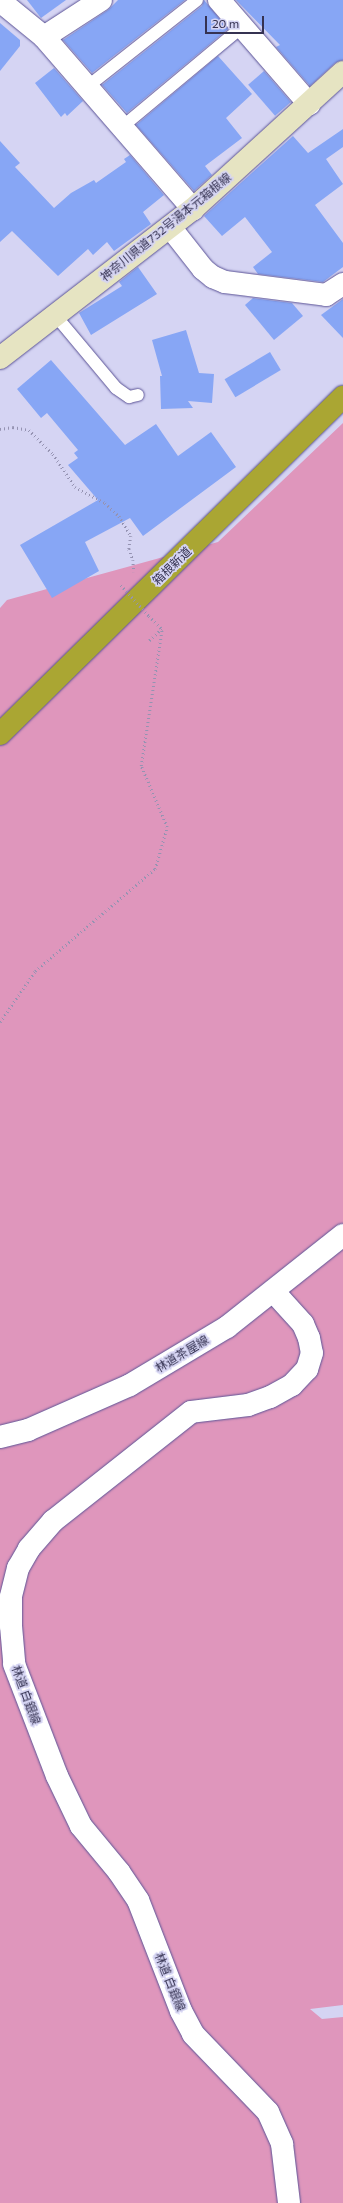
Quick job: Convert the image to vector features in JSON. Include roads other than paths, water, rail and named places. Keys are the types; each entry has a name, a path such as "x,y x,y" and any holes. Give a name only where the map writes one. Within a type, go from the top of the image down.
{"highway":[{"name":"箱根新道","path":"0,734 343,397"}],"main road":[{"name":"神奈川県道732号湯本元箱根線","path":"0,358 193,209 343,72"}],"street":[{"path":"44,37 101,0"},
{"path":"219,0 309,104"},
{"path":"0,1 44,37 193,209"},
{"path":"170,226 203,269 213,277 224,282 326,294 343,284"},
{"name":"林道茶屋線","path":"0,1437 28,1430 130,1385 227,1327 274,1292 343,1235"},
{"name":"林道 白銀線","path":"274,1292 303,1324 309,1338 312,1353 307,1369 292,1384 270,1397 248,1405 191,1412 53,1521 29,1549 18,1568 11,1596 11,1626 14,1664 57,1776 81,1826 119,1872 138,1900 180,2011 193,2034 268,2112 282,2144 289,2203"}],"lane":[{"path":"87,87 197,0"},
{"path":"122,127 242,27"},
{"path":"55,315 116,388 129,397 138,395"}]}
